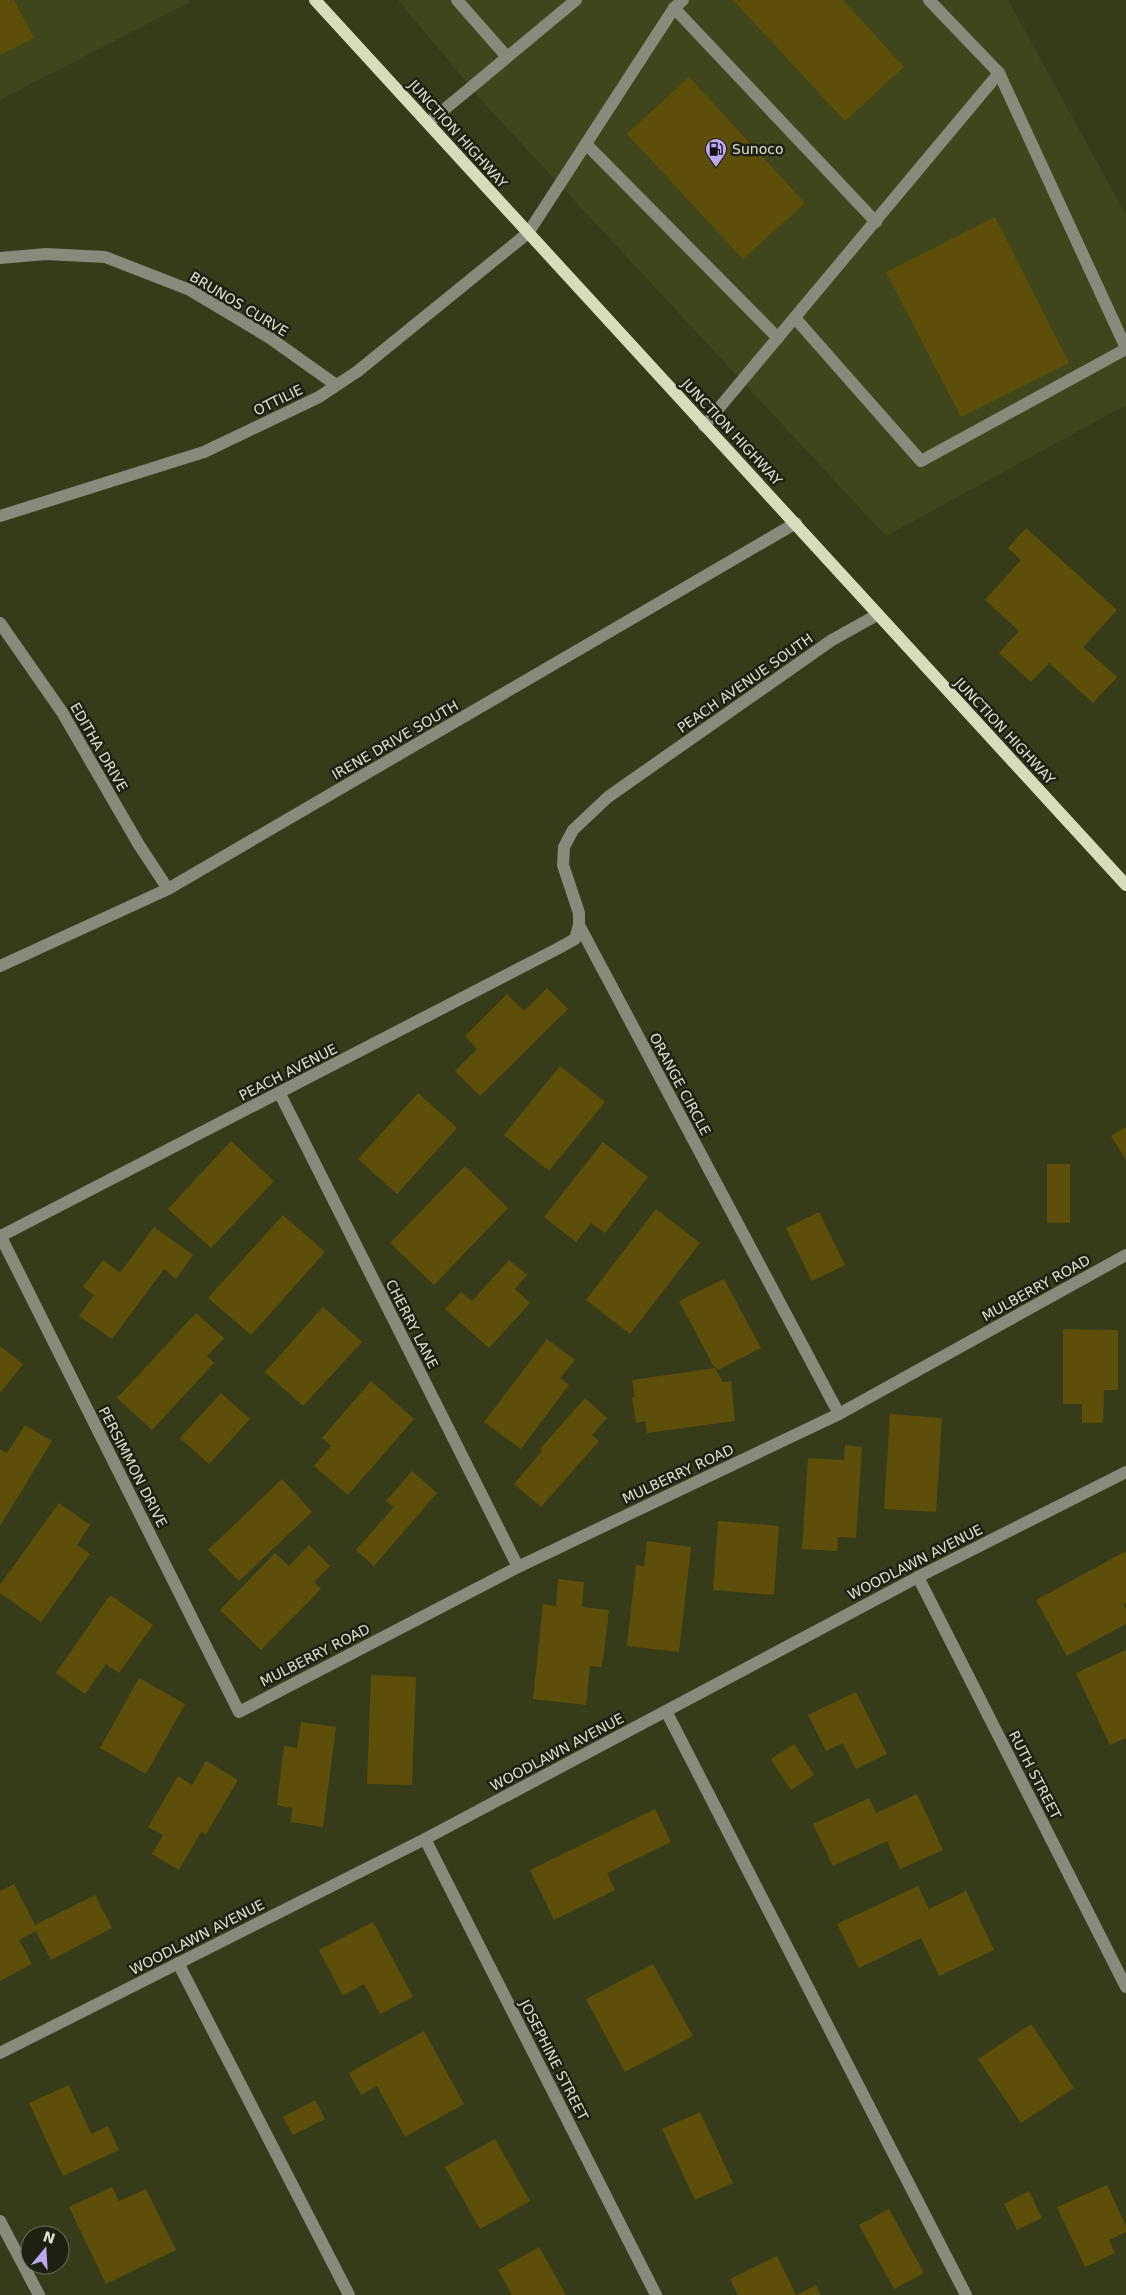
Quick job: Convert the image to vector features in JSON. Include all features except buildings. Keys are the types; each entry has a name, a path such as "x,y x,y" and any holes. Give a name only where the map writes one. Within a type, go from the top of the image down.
{"main road":[{"name":"JUNCTION HIGHWAY","path":"316,0 1126,885"}],"street":[{"path":"457,0 507,57"},
{"path":"428,123 576,0"},
{"path":"795,318 921,461 1126,348 999,73 930,0"},
{"path":"679,4 876,222"},
{"name":"OTTILIE","path":"0,516 204,452 318,397 358,371 528,233 679,4"},
{"path":"704,426 999,73"},
{"path":"586,144 778,338"},
{"name":"BRUNOS CURVE","path":"0,258 46,254 105,257 190,290 270,338 336,385"},
{"name":"IRENE DRIVE SOUTH","path":"0,966 168,889 796,524"},
{"name":"PEACH AVENUE SOUTH","path":"632,780 832,640 878,615"},
{"name":"EDITHA DRIVE","path":"0,623 62,712 139,845 168,889"},
{"name":"ORANGE CIRCLE","path":"632,780 608,797 573,830 564,847 563,865 579,913 579,925 839,1414"},
{"name":"PEACH AVENUE","path":"0,1236 280,1094 557,949 574,939 579,925"},
{"name":"CHERRY LANE","path":"280,1094 518,1567"},
{"name":"PERSIMMON DRIVE","path":"0,1236 239,1712"},
{"name":"MULBERRY ROAD","path":"239,1712 518,1567 839,1414 1126,1255"},
{"name":"WOODLAWN AVENUE","path":"0,2053 426,1839 918,1577 1126,1472"},
{"name":"RUTH STREET","path":"918,1577 1126,1987"},
{"path":"666,1711 966,2295"},
{"name":"JOSEPHINE STREET","path":"426,1839 656,2295"},
{"path":"178,1963 349,2295"},
{"path":"0,2222 39,2295"}],"shaded area":[{"path":"0,0 188,0 190,2 0,100"},
{"path":"398,0 1008,0 1126,215 1126,405 886,536 482,101"}],"place":[{"name":"Sunoco","path":"716,168"}]}
